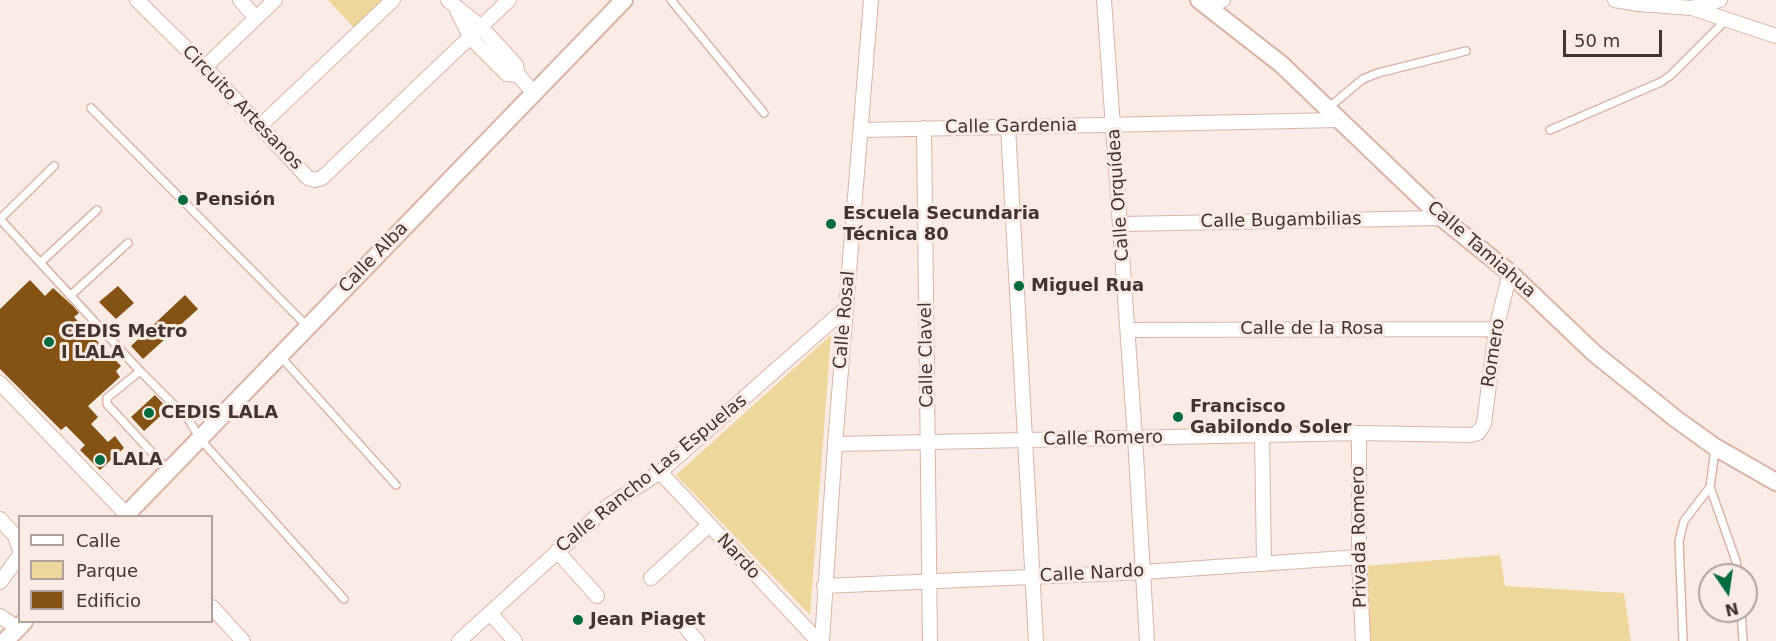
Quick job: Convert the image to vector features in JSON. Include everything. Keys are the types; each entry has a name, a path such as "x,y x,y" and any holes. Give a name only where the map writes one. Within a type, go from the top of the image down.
{"street":[{"name":"Circuito Artesanos","path":"137,0 205,67 308,178 315,180 322,178 509,0"},
{"path":"240,0 256,18"},
{"path":"205,67 275,0"},
{"path":"260,126 393,0"},
{"name":"Calle Alba","path":"127,515 624,0"},
{"name":"Calle Rosal","path":"820,641 871,0"},
{"name":"Calle Orquídea","path":"1104,0 1144,572 1146,641"},
{"path":"1615,0 1692,8 1776,36"},
{"path":"1692,8 1720,0"},
{"name":"Calle Tamiahua","path":"1210,2 1281,64 1442,218 1510,273 1594,353 1676,419 1715,447 1776,482"},
{"path":"452,4 481,27 516,65 518,75 534,93"},
{"path":"452,4 470,38 507,74 518,75"},
{"name":"Calle Gardenia","path":"861,130 1114,124 1334,114"},
{"path":"1008,127 1036,641"},
{"name":"Calle Clavel","path":"924,128 930,641"},
{"name":"Calle Bugambilias","path":"1121,224 1442,218"},
{"name":"Romero","path":"1478,433 1484,423 1496,329 1510,273"},
{"name":"Calle Rancho Las Espuelas","path":"459,641 557,551 618,499 660,472 846,308"},
{"name":"Calle de la Rosa","path":"1128,330 1496,329"},
{"path":"0,383 125,515"},
{"name":"Calle Romero","path":"835,444 1359,433 1463,436 1478,433"},
{"name":"Privada Romero","path":"1359,433 1359,556 1363,641"},
{"path":"1262,435 1264,564"},
{"name":"Nardo","path":"660,472 820,641"},
{"path":"0,519 15,536 18,546"},
{"path":"651,578 709,525"},
{"path":"557,551 597,596"},
{"path":"0,582 18,556"},
{"name":"Calle Nardo","path":"824,586 1144,572 1359,556"},
{"path":"213,608 243,641"},
{"path":"490,613 516,641"},
{"path":"0,616 18,623"},
{"path":"682,623 697,641"},
{"path":"5,641 21,624"}],"lane":[{"path":"671,0 764,113"},
{"path":"1550,130 1661,82 1671,75 1727,18"},
{"path":"1334,114 1363,79 1378,73 1466,51"},
{"path":"91,108 308,327"},
{"path":"54,166 0,219 140,371 189,420 200,439 344,599"},
{"path":"41,262 97,210"},
{"path":"71,295 128,243"},
{"path":"280,356 396,485"},
{"path":"140,371 107,398 107,404 169,471"},
{"path":"1715,447 1710,488 1736,563"},
{"path":"1683,641 1679,541 1684,521 1710,488"},
{"path":"1742,623 1743,641"}],"green space":[{"path":"328,0 389,0 356,30"},
{"path":"831,335 810,615 676,475"},
{"path":"1500,555 1505,586 1624,593 1631,641 1364,641 1367,566"}],"building":[{"name":"CEDIS Metro I LALA","path":"30,280 45,296 53,288 73,306 79,313 74,317 121,366 116,371 120,377 88,406 98,417 91,424 108,442 115,436 124,448 100,470 80,450 85,445 66,426 61,430 0,369 0,309"},
{"path":"118,286 134,303 116,319 99,302"},
{"name":"CEDIS Metro I LALA","path":"185,295 198,309 143,359 131,346"},
{"name":"CEDIS LALA","path":"155,395 168,409 144,431 131,417"}],"place":[{"name":"Pensión","path":"183,200"},
{"name":"Escuela Secundaria Técnica 80","path":"831,224"},
{"name":"Miguel Rua","path":"1019,286"},
{"name":"CEDIS Metro I LALA","path":"49,342"},
{"name":"CEDIS LALA","path":"149,413"},
{"name":"Francisco Gabilondo Soler","path":"1178,417"},
{"name":"LALA","path":"100,460"},
{"name":"Jean Piaget","path":"578,620"}]}
